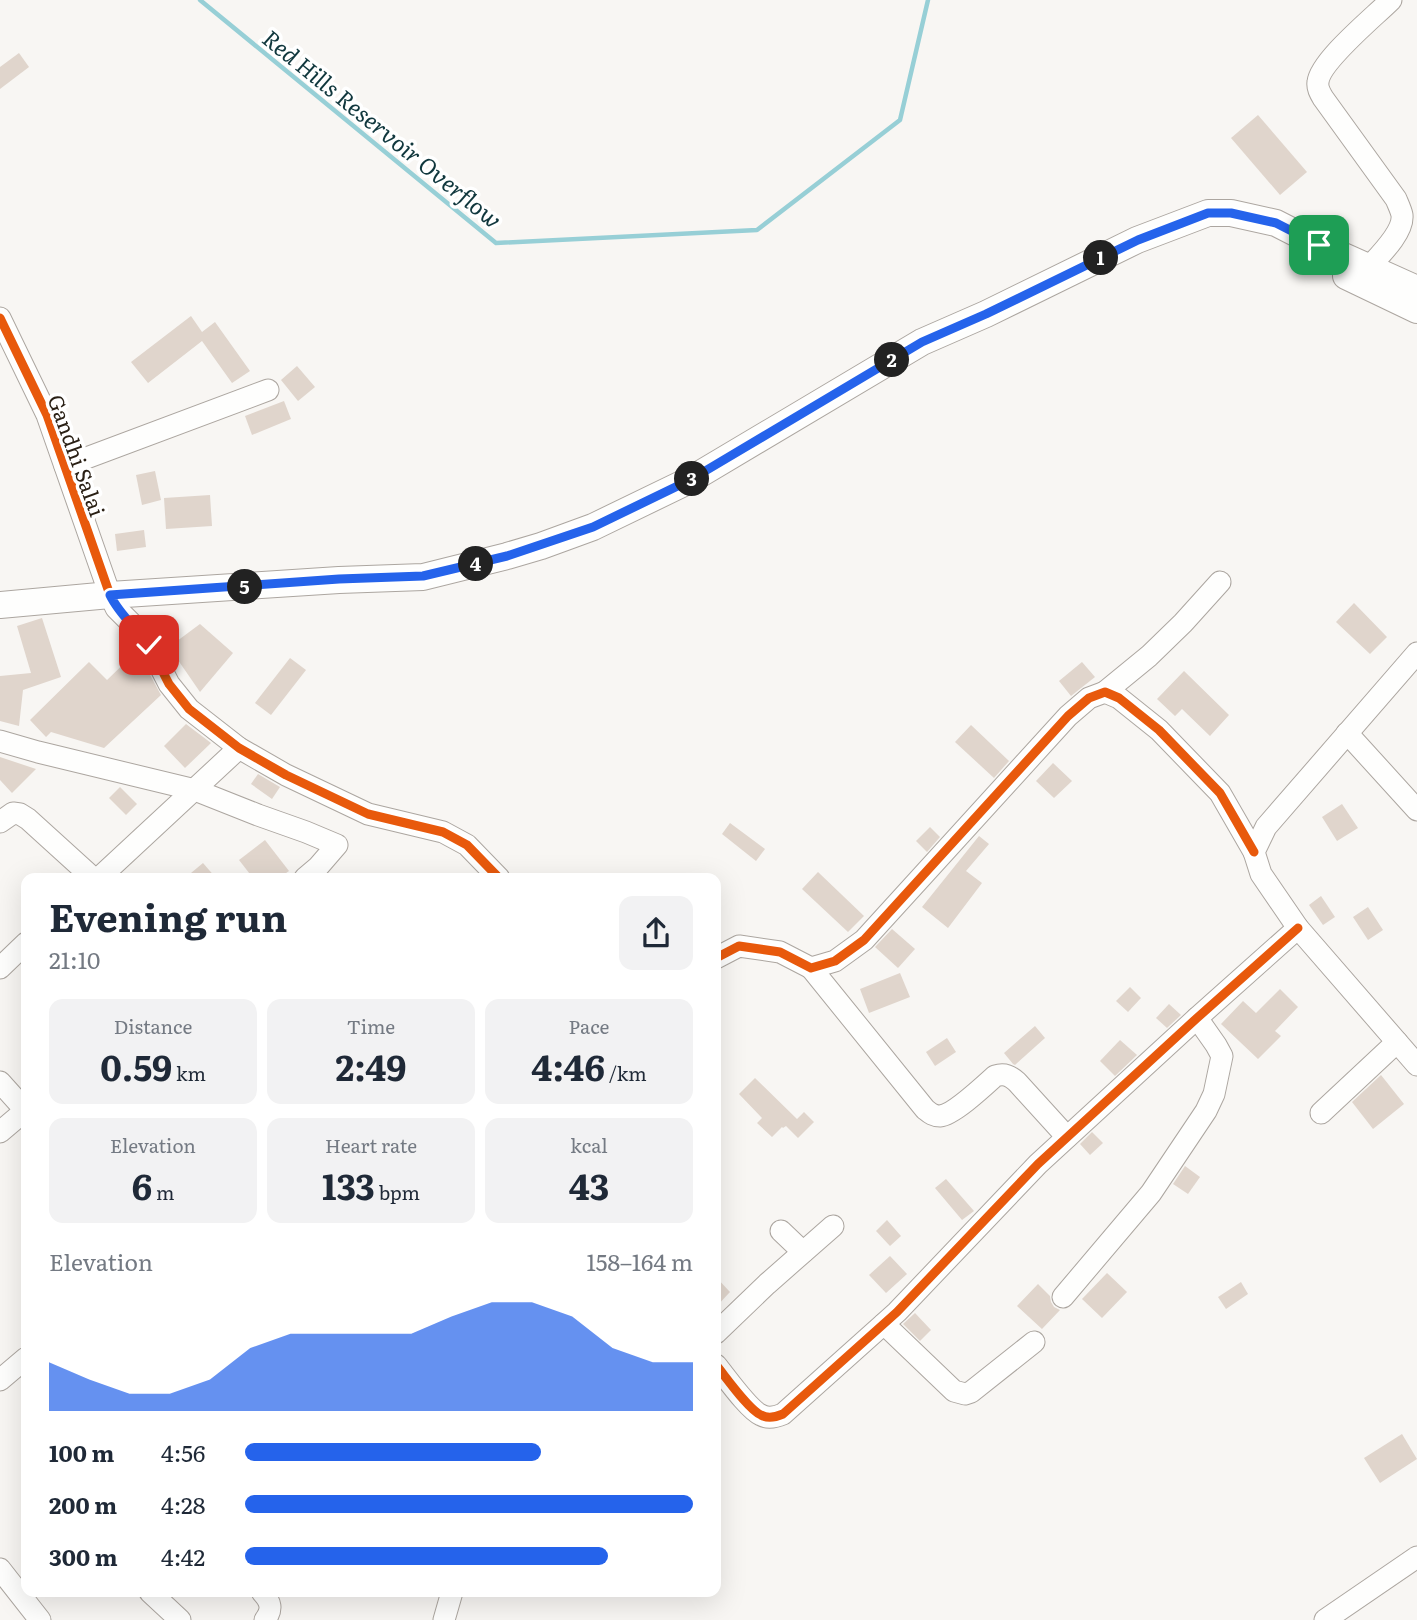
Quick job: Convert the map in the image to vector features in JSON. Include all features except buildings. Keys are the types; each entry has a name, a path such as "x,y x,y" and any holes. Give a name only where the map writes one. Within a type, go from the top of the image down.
{"main road":[{"path":"0,621 113,601 339,579 423,576 541,546 593,527 690,480 922,342 1138,240 1208,213 1231,213 1276,223 1417,289"},
{"path":"0,605 340,597 423,590 466,579 571,546 687,495 892,376 962,340 1205,232 1220,230 1249,233 1289,248 1417,310"}],"street":[{"path":"1369,267 1397,234 1402,216 1396,199 1318,91 1318,83 1320,73 1329,60 1391,0"},
{"name":"Gandhi Salai","path":"0,318 47,415 113,601"},
{"path":"65,466 268,390"},
{"path":"811,968 835,961 864,940 1068,716 1089,698 1105,692 1149,656 1220,582"},
{"path":"113,601 149,645 169,684 189,709 239,748 286,775 368,814 443,832 467,845 494,873"},
{"path":"1254,852 1266,827 1347,733 1414,663"},
{"path":"1105,692 1119,698 1159,730 1220,793 1254,852 1261,874 1298,928 1417,1065"},
{"path":"1347,733 1417,810"},
{"path":"1,743 195,790 337,845 311,873"},
{"path":"104,873 239,748"},
{"path":"0,822 13,813 20,814 87,873"},
{"path":"721,1371 761,1415 775,1417 783,1414 897,1312 1038,1164 1298,928"},
{"path":"721,955 739,946 780,952 811,968 932,1115 948,1114 995,1076 1009,1075 1067,1137"},
{"path":"0,968 21,948"},
{"path":"1063,1297 1150,1193 1206,1111 1214,1094 1222,1056 1197,1018"},
{"path":"1321,1113 1397,1042"},
{"path":"0,1082 21,1105"},
{"path":"0,1132 21,1115"},
{"path":"721,1329 833,1226"},
{"path":"781,1231 803,1252"},
{"path":"884,1324 954,1391 960,1393 971,1392 1034,1342"},
{"path":"0,1380 21,1362"},
{"path":"1325,1620 1417,1557"},
{"path":"0,1569 21,1596"},
{"path":"22,1597 40,1620"},
{"path":"155,1597 180,1620"},
{"path":"265,1597 271,1606 265,1620"},
{"path":"444,1620 451,1597"}],"waterway":[{"name":"Red Hills Reservoir Overflow","path":"200,0 496,243 757,230 900,120 928,0"}],"cycle path":[{"path":"0,318 47,415 116,608 149,645 169,684 189,709 239,748 286,775 368,814 443,832 467,845 494,873"},
{"path":"721,955 739,946 780,952 811,968 835,961 864,940 1068,716 1089,698 1105,692 1119,698 1159,730 1220,793 1254,852"},
{"path":"721,1371 756,1412 769,1417 783,1414 897,1312 1038,1164 1298,928"}],"route":[{"path":"149,645 116,608 110,595 423,576 541,546 593,527 690,480 922,342 1138,240 1208,213 1231,213 1276,223 1319,245"}]}
